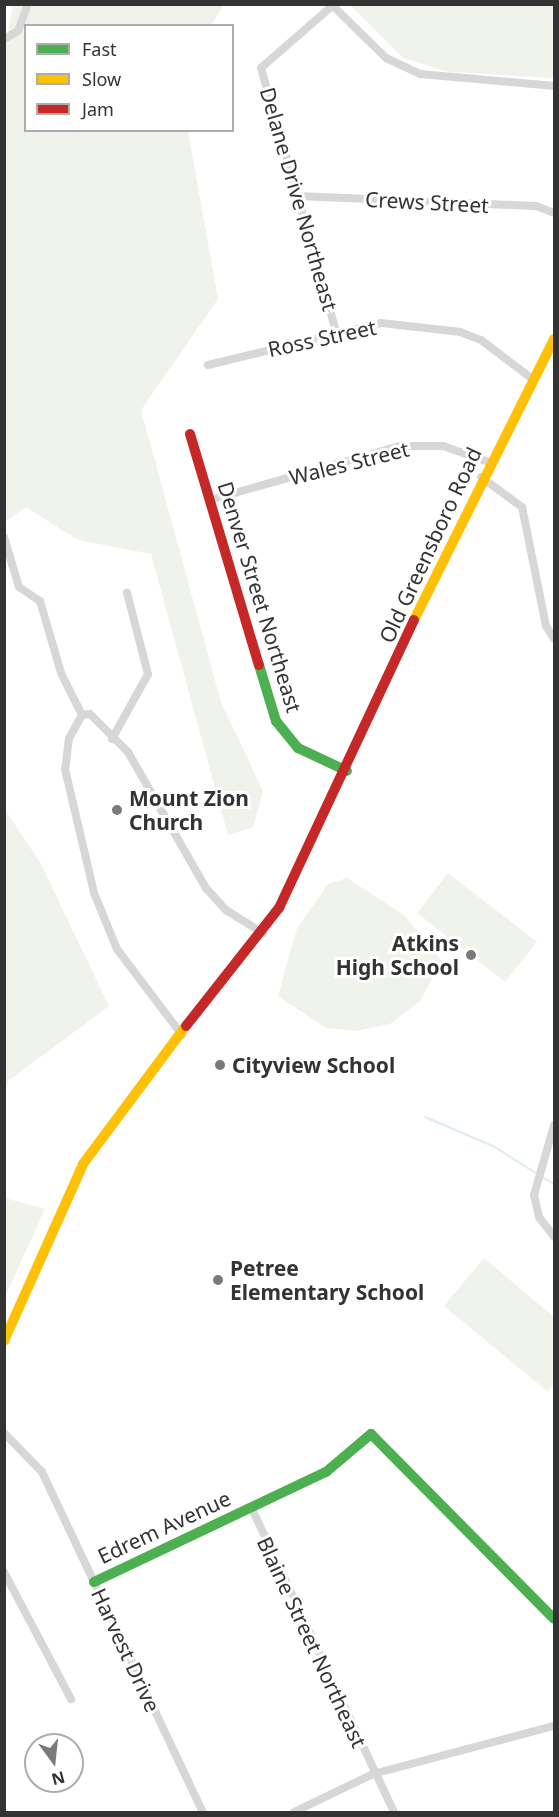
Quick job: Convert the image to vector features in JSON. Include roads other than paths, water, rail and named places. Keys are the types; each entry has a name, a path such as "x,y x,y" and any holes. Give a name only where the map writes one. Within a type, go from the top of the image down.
{"street":[{"path":"4,39 18,30 28,4"},
{"path":"332,5 386,58 420,74 555,86"},
{"name":"Delane Drive Northeast","path":"332,5 261,68 336,331"},
{"name":"Crews Street","path":"298,196 537,206 555,213"},
{"name":"Ross Street","path":"208,365 336,331 381,323 460,332 481,340 531,378"},
{"name":"Old Greensboro Road","path":"4,1341 83,1164 127,1100 263,933 347,771 481,477 531,378 555,339"},
{"name":"Denver Street Northeast","path":"190,434 282,735 298,748 347,771"},
{"name":"Wales Street","path":"210,500 399,446 443,446 489,462"},
{"path":"481,477 522,507 546,626 555,639"},
{"path":"4,537 19,587 40,601 61,673 82,715"},
{"path":"112,739 148,678 127,593"},
{"path":"82,715 90,714 145,776 206,888 226,910 263,933"},
{"path":"82,715 69,738 65,769 83,852 117,949 182,1035"},
{"path":"555,1125 534,1195 539,1216 555,1238"},
{"name":"Harvest Drive","path":"4,1433 42,1472 202,1812"},
{"name":"Edrem Avenue","path":"94,1582 326,1472 371,1434 555,1619"},
{"name":"Blaine Street Northeast","path":"252,1509 373,1774 394,1812"},
{"path":"4,1572 71,1699"},
{"path":"294,1812 373,1774 555,1726"}],"waterway":[{"path":"425,1117 495,1147 537,1174"},
{"path":"542,1177 554,1184"}],"place":[{"name":"Mount Zion Church","path":"117,810"},
{"name":"Atkins High School","path":"471,955"},
{"name":"Cityview School","path":"220,1065"},
{"name":"Petree Elementary School","path":"218,1280"}]}
